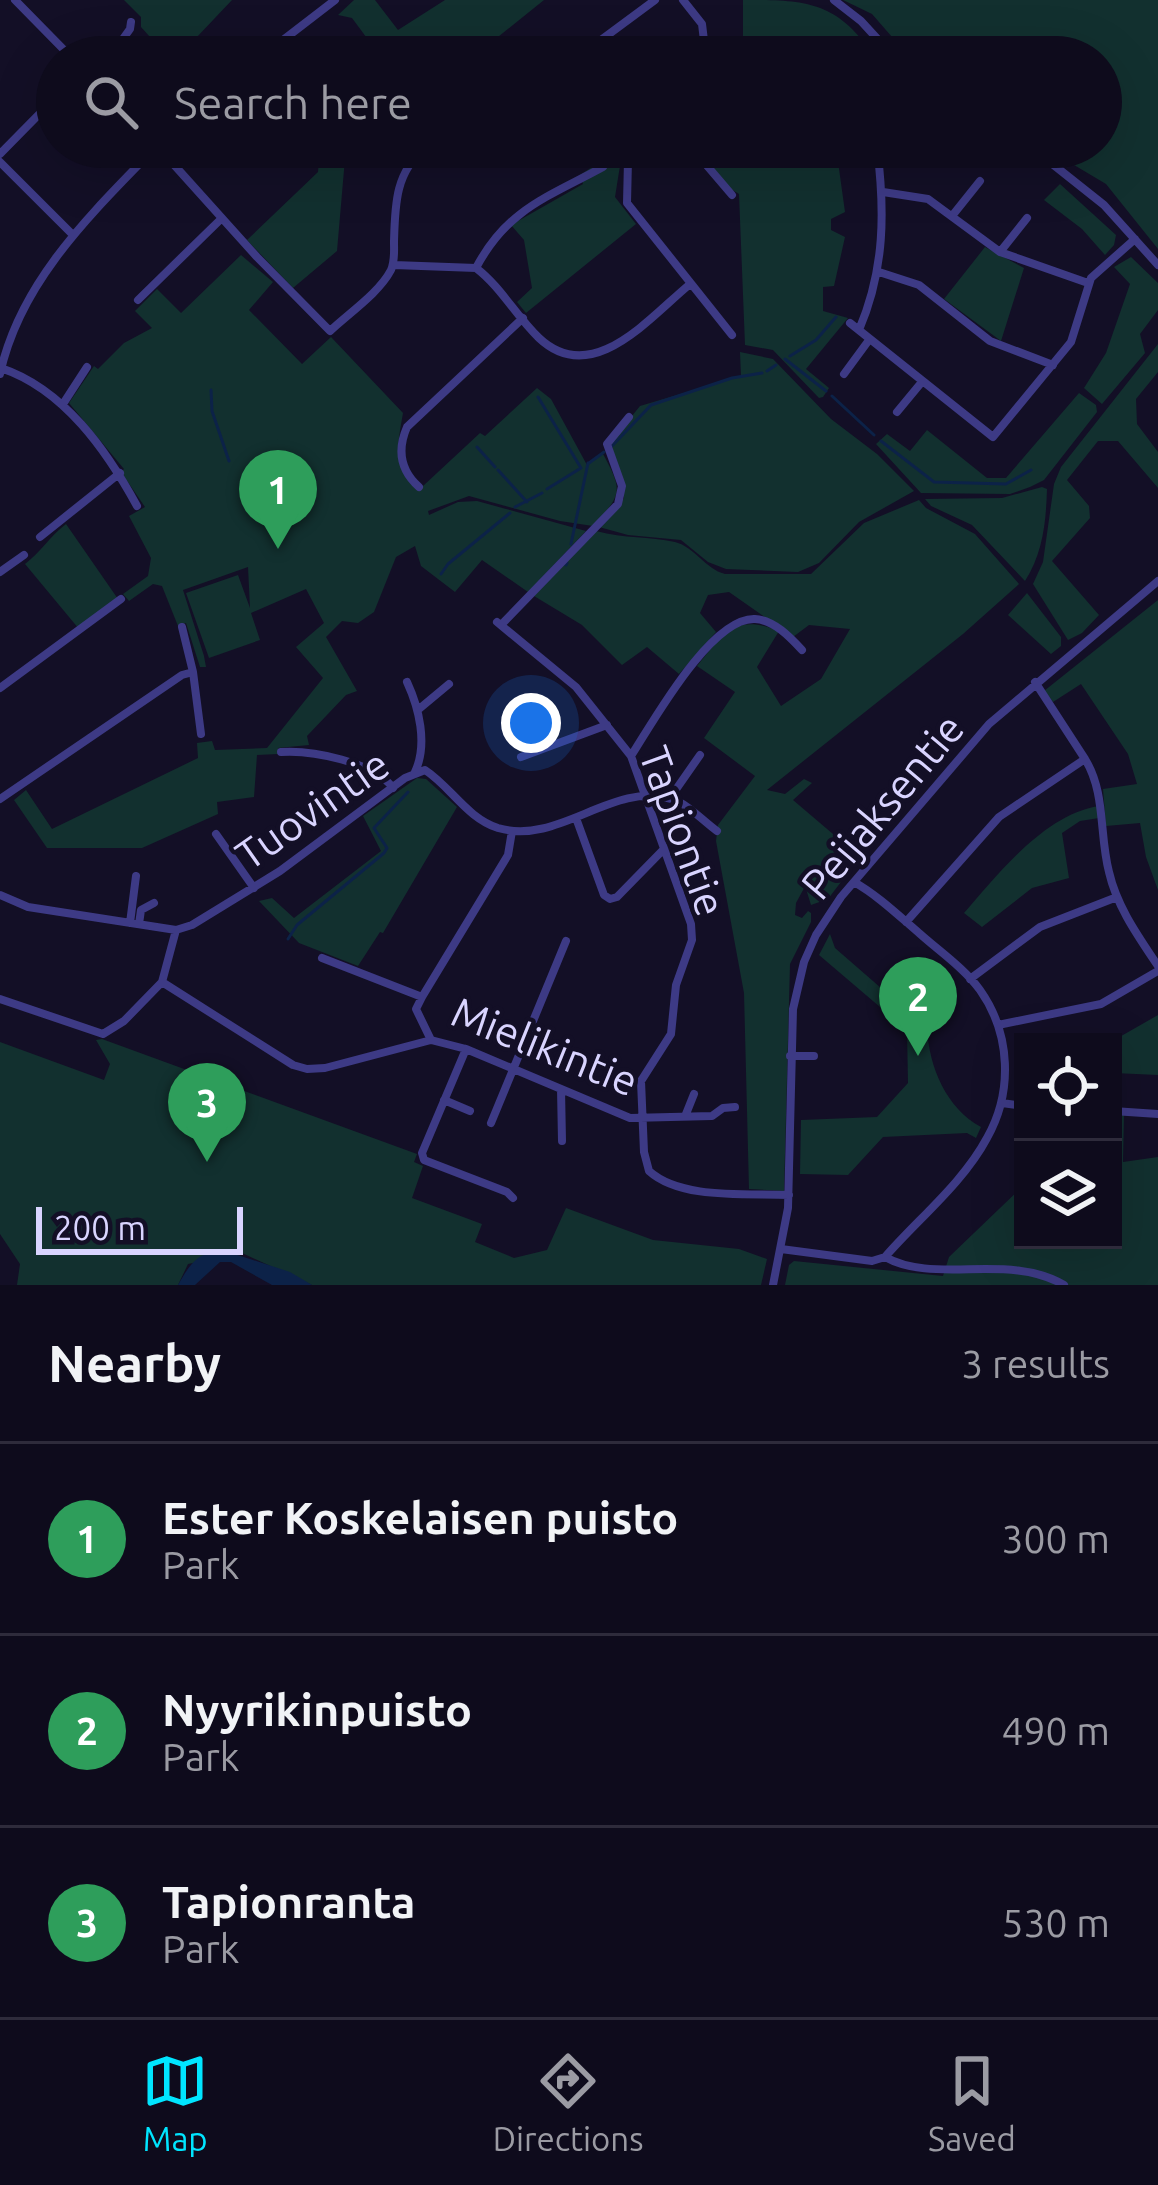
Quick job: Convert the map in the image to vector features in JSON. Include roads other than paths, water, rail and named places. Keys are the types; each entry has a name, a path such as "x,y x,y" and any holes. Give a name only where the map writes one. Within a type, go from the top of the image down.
{"street":[{"path":"15,0 50,36"},
{"path":"288,36 335,0"},
{"path":"606,36 655,0"},
{"path":"683,0 702,24 703,36"},
{"path":"834,0 875,36"},
{"path":"125,36 131,22"},
{"path":"36,119 0,158 72,234"},
{"path":"136,168 72,234 16,323 1,371 63,404 120,473 137,506"},
{"path":"176,168 331,331 394,265 394,212 407,168"},
{"path":"476,268 501,227 599,168"},
{"path":"627,168 625,199 732,335"},
{"path":"709,168 732,195"},
{"path":"859,330 879,272 880,168"},
{"path":"1059,168 1083,186 1158,265"},
{"path":"952,216 980,181"},
{"path":"883,192 924,198 1000,252 1088,284"},
{"path":"1000,252 1027,218"},
{"path":"138,300 221,219"},
{"path":"850,323 993,437 1071,342 1088,284 1135,239"},
{"path":"394,265 476,268 542,340 574,356 612,349 689,285"},
{"path":"879,272 919,285 990,341 1054,365"},
{"path":"418,487 401,456 401,441 412,417 523,318"},
{"path":"844,374 869,340"},
{"path":"63,404 87,367"},
{"path":"897,412 921,383"},
{"name":"Tapiontie","path":"629,417 607,444 622,486 618,504 499,623 576,687 632,756 693,932 676,986 671,1034 640,1081 646,1164 656,1177 704,1190 788,1195"},
{"path":"40,537 120,473"},
{"path":"0,572 24,554"},
{"name":"Peijaksentie","path":"773,1285 788,1195 793,1009 816,935 854,882 989,724 1158,581"},
{"path":"0,688 121,599"},
{"path":"632,756 671,694 730,627 753,619 766,622 780,628 802,650"},
{"path":"182,627 201,734"},
{"path":"0,799 193,672"},
{"path":"406,682 419,709 415,772"},
{"path":"998,1025 1101,1004 1158,968 1117,897 1108,871 1097,784 1035,682"},
{"path":"419,709 449,684"},
{"path":"521,757 607,725"},
{"path":"281,752 307,750 383,775 393,788"},
{"path":"670,798 700,755"},
{"path":"906,922 999,817 1085,759"},
{"name":"Tuovintie","path":"176,930 254,888 415,772 425,770 434,776 476,817 512,830"},
{"path":"422,997 508,855 512,830 544,830 644,796 670,798 717,831"},
{"path":"576,818 604,895 610,899 663,850"},
{"path":"216,834 254,888"},
{"path":"135,924 136,876"},
{"path":"781,1249 872,1261 885,1257 971,1161 1002,1103 1005,1058 998,1025 970,980 854,882"},
{"path":"0,895 28,907 176,930 162,982 124,1021 103,1034 0,999"},
{"path":"970,980 1040,927 1117,897"},
{"path":"135,924 141,910 154,904"},
{"path":"491,1123 566,941"},
{"name":"Mielikintie","path":"322,958 422,997 416,1009 431,1040 466,1048 630,1118 641,1118"},
{"path":"162,982 292,1065 307,1069 431,1040"},
{"path":"466,1048 422,1153 424,1160 513,1198"},
{"path":"790,1056 814,1056"},
{"path":"561,1089 562,1141"},
{"path":"686,1114 694,1094"},
{"path":"444,1100 470,1111"},
{"path":"1002,1103 1014,1105"},
{"path":"641,1118 712,1116 735,1107"},
{"path":"1122,1112 1158,1114"},
{"path":"885,1257 904,1269 1023,1271 1064,1285"}],"water":[{"path":"222,1250 290,1272 312,1285 272,1285 231,1262 220,1262 195,1285 178,1285 195,1261"}],"waterway":[{"path":"790,356 816,340 836,317"},
{"path":"785,359 826,391"},
{"path":"767,371 776,365"},
{"path":"612,446 651,405 762,373"},
{"path":"211,390 212,411 229,461"},
{"path":"832,396 874,435"},
{"path":"538,397 581,468"},
{"path":"881,441 934,482 1006,484 1031,470"},
{"path":"477,447 495,467"},
{"path":"589,463 604,452"},
{"path":"571,544 588,463"},
{"path":"547,489 581,468"},
{"path":"498,470 527,502"},
{"path":"515,507 542,493"},
{"path":"441,574 510,513"},
{"path":"288,939 297,925 384,853 387,848 374,828 408,792"}],"place":[{"name":"Ester Koskelaisen puisto","path":"278,549"},
{"name":"Nyyrikinpuisto","path":"918,1056"},
{"name":"Tapionranta","path":"207,1162"}]}
